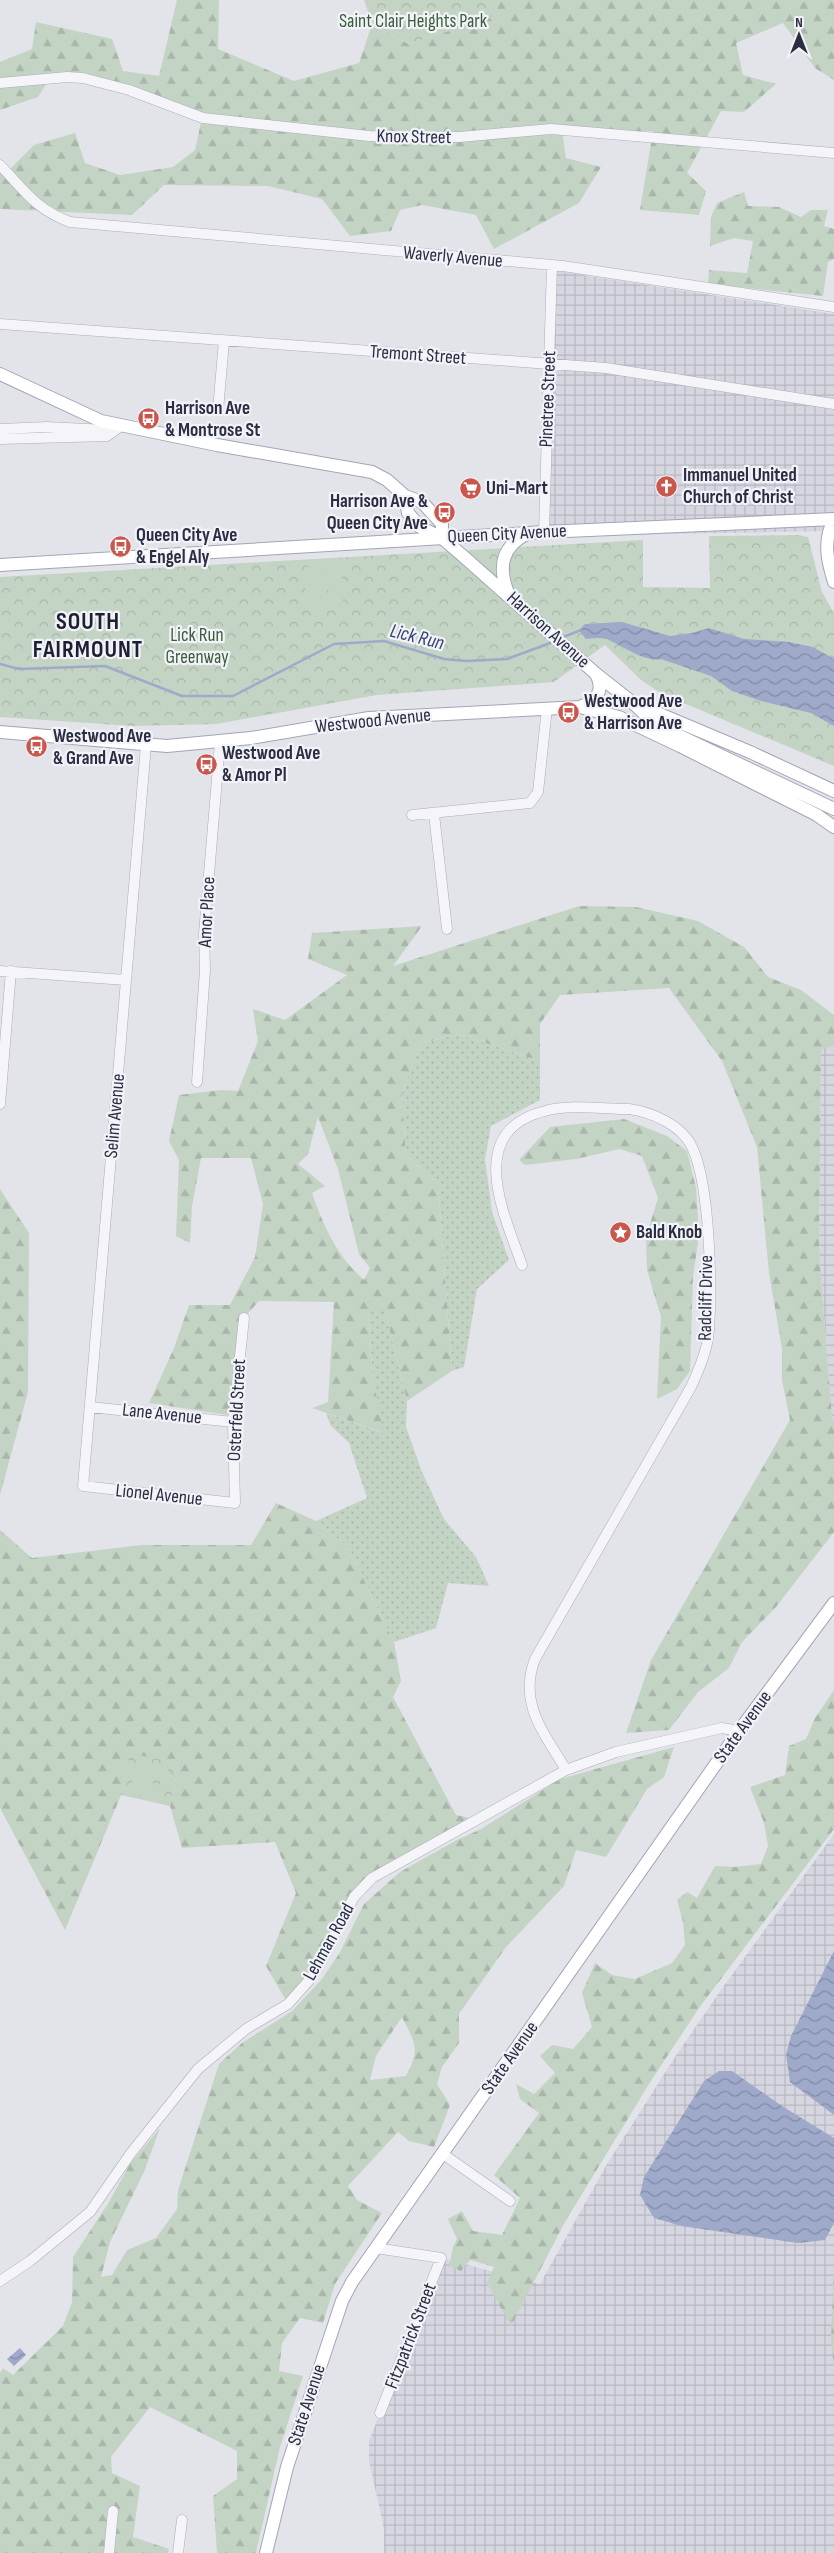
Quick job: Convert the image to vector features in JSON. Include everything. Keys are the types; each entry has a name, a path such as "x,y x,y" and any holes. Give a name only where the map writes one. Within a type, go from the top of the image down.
{"main road":[{"name":"Harrison Avenue","path":"0,374 101,421 357,469 387,480 405,496 422,502 442,524 442,538"},
{"name":"Harrison Avenue","path":"405,496 408,512 420,527 442,538 508,594 595,673 634,703 680,746 817,815 834,827"},
{"name":"Queen City Avenue","path":"0,565 530,532 834,519"},
{"path":"834,519 828,532 827,542 834,582"},
{"path":"508,594 502,575 503,558 511,544 530,532"},
{"path":"580,707 593,702 600,694 601,683 595,673"},
{"path":"634,703 750,752 834,792"},
{"name":"Westwood Avenue","path":"0,732 146,745 220,743 369,718 580,707 616,716 680,746"},
{"path":"656,724 834,809"},
{"path":"817,815 834,822"},
{"name":"State Avenue","path":"266,2553 287,2467 342,2301 352,2282 740,1731 834,1603"}],"street":[{"name":"Knox Street","path":"0,83 67,77 83,78 109,83 178,111 211,120 369,136 460,137 551,129 834,153"},
{"name":"Waverly Avenue","path":"0,165 33,202 54,216 70,222 552,265 834,308"},
{"name":"Pinetree Street","path":"544,532 552,265"},
{"name":"Tremont Street","path":"0,324 626,370 834,404"},
{"path":"218,410 224,341"},
{"path":"0,429 47,428 102,431 121,426"},
{"path":"0,439 107,436 121,426"},
{"path":"412,816 525,805 534,800 538,792 547,708"},
{"name":"Amor Place","path":"197,1082 205,970 204,934 220,743"},
{"name":"Selim Avenue","path":"83,1486 146,745"},
{"path":"434,814 447,929"},
{"path":"0,970 126,980"},
{"path":"0,1104 11,971"},
{"name":"Radcliff Drive","path":"522,1265 503,1211 494,1176 500,1146 507,1132 519,1123 546,1110 629,1109 642,1111 668,1122 692,1145 699,1167 706,1212 709,1329 704,1354 691,1387 535,1659 530,1671 528,1684 532,1710 566,1770"},
{"name":"Osterfeld Street","path":"235,1503 234,1422 244,1318"},
{"name":"Lane Avenue","path":"90,1407 234,1422"},
{"name":"Lionel Avenue","path":"83,1486 235,1503"},
{"name":"Lehman Road","path":"0,2281 30,2261 90,2212 131,2152 198,2069 246,2029 288,2004 312,1977 354,1897 367,1883 402,1860 566,1770 616,1752 703,1732 722,1728 740,1731"},
{"path":"443,2154 510,2201"},
{"name":"Fitzpatrick Street","path":"376,2248 441,2258 380,2413"},
{"path":"109,2553 114,2511"},
{"path":"178,2553 182,2520"}],"shaded area":[{"path":"556,271 834,314 834,531 547,536"},
{"path":"834,1046 834,1420 832,1419 819,1252 821,1048"},
{"path":"834,1834 834,2553 384,2553 384,2529 369,2460 369,2441 441,2258 540,2284 607,2164 675,2057"}],"green space":[{"path":"177,0 219,0 218,49 294,81 359,63 372,24 409,44 491,17 502,0 834,0 834,80 815,68 783,23 736,43 743,75 776,84 744,112 721,111 687,173 706,191 699,215 640,210 653,131 562,131 566,158 601,167 579,203 494,249 476,215 422,205 400,210 391,231 350,236 322,199 268,186 164,185 132,215 0,209 0,165 7,172 34,145 75,133 85,163 120,175 173,167 195,150 202,118 109,83 50,78 38,97 0,110 0,62 32,49 36,22 112,39 123,71 159,76"},
{"name":"Saint Clair Heights Park","path":"364,0 502,0 491,17 409,44 372,24"},
{"path":"744,192 748,206 779,207 801,217 811,210 828,210 824,226 834,229 834,259 828,262 823,296 708,284 709,270 747,273 753,241 734,238 710,246 711,217 717,203"},
{"name":"Lick Run Greenway","path":"799,535 808,537 822,592 834,613 834,766 662,694 641,680 605,645 554,682 377,695 216,724 133,726 0,717 0,577 643,540 643,587 710,588 709,536"},
{"path":"341,564 342,582 328,583 327,565"},
{"path":"324,566 326,604 306,605 304,567"},
{"path":"328,586 342,586 343,604 329,604"},
{"path":"579,906 636,907 698,921 744,947 768,977 801,990 834,1015 834,1046 821,1049 819,1252 832,1418 834,1420 834,1532 776,1607 742,1642 729,1668 698,1692 669,1730 626,1733 651,1660 790,1420 782,1380 782,1349 769,1273 757,1147 722,1061 669,988 560,995 540,1024 540,1061 458,1034 420,1044 402,1093 406,1155 438,1183 452,1371 407,1401 385,1311 368,1311 373,1380 384,1433 312,1408 328,1402 334,1302 259,1301 241,1321 228,1415 149,1403 174,1348 189,1305 230,1305 255,1257 263,1204 251,1158 201,1158 192,1206 190,1243 176,1236 179,1160 169,1141 179,1095 221,1090 238,1091 258,1041 253,1009 285,1020 347,975 308,959 312,933 422,926 393,966","holes":["318,1117 338,1169 359,1254 370,1268 364,1280 354,1271 339,1251 321,1217 312,1193 325,1186 298,1164 308,1154"]},
{"path":"458,1034 540,1061 540,1100 491,1126 485,1159 492,1212 509,1260 477,1289 464,1367 452,1371 438,1183 406,1155 402,1093 420,1044"},
{"path":"624,1119 667,1136 687,1151 696,1188 699,1235 693,1277 690,1371 677,1389 657,1399 661,1317 647,1270 646,1237 658,1198 642,1156 620,1149 576,1159 525,1165 519,1160 550,1127"},
{"path":"0,1189 29,1233 28,1392 0,1495"},
{"path":"368,1311 385,1311 407,1401 406,1427 422,1472 444,1519 476,1557 489,1586 448,1583 436,1628 394,1642 348,1547 316,1521 367,1498 349,1443 331,1426 326,1413 383,1433 373,1380"},
{"path":"276,1503 316,1521 348,1547 394,1642 401,1681 393,1697 456,1815 475,1819 362,1887 328,1948 288,2004 266,1966 296,1893 275,1842 182,1848 170,1806 179,1764 130,1754 121,1795 65,1930 0,1808 0,1530 32,1558 142,1545 251,1545"},
{"path":"834,1690 834,1829 699,2008 649,2084 565,2222 511,2326 487,2283 494,2267 470,2260 461,2271 449,2266 453,2247 457,2239 448,2219 462,2211 473,2231 502,2235 520,2198 494,2175 539,2113 520,2099 516,2084 534,2094 555,2073 540,2056 552,2045 573,2049 592,2027 582,1993 595,1963 612,1975 635,1979 672,1963 685,1945 683,1922 677,1900 687,1892 697,1898 715,1866 734,1867 761,1864 768,1846 764,1823 750,1787 785,1775 789,1746 806,1739 815,1718"},
{"path":"674,1747 664,1777 647,1789 606,1857 576,1850 564,1886 506,1947 459,2014 459,2043 442,2067 437,2084 450,2105 434,2147 409,2141 398,2132 348,2186 357,2200 382,2213 335,2284 323,2323 300,2318 282,2343 279,2371 303,2376 280,2447 256,2553 217,2553 213,2496 237,2479 237,2451 150,2407 111,2457 112,2473 140,2486 133,2537 169,2549 168,2553 0,2553 0,2373 3,2368 13,2375 63,2326 72,2302 73,2257 109,2202 130,2164 160,2128 144,2172 110,2242 101,2277 112,2275 127,2250 156,2238 177,2209 178,2190 219,2064 242,2043 292,2011 321,1980 339,1954 364,1904 400,1872 455,1841 481,1829 560,1779","holes":["402,2017 413,2040 415,2052 411,2067 406,2076 370,2080 376,2056"]},
{"path":"130,1753 179,1764 170,1806 121,1795"},
{"path":"137,1760 169,1767 166,1782 134,1775"},
{"path":"133,1778 165,1786 162,1800 130,1793"},
{"path":"834,2266 834,2368 831,2340"}],"water":[{"path":"622,622 670,636 709,628 744,639 789,642 813,647 834,659 834,726 811,713 761,701 732,691 711,676 661,659 641,656 606,639 586,639 579,630 585,624"},
{"path":"834,1951 834,2115 790,2082 786,2055 791,2036"},
{"path":"719,2071 732,2071 782,2106 834,2138 834,2223 825,2240 798,2243 681,2226 654,2218 640,2195 644,2177 704,2081"},
{"path":"20,2348 26,2355 14,2366 7,2359"}],"waterway":[{"name":"Lick Run","path":"561,638 581,630"},
{"name":"Lick Run","path":"0,664 19,669 105,666 182,696 233,696 334,644 384,641 444,659 466,661 507,659 553,642"}],"place":[{"name":"Harrison Ave & Montrose St","path":"149,419"},
{"name":"Immanuel United Church of Christ","path":"667,486"},
{"name":"Uni-Mart","path":"470,488"},
{"name":"Harrison Ave & Queen City Ave","path":"444,512"},
{"name":"Queen City Ave & Engel Aly","path":"120,546"},
{"name":"Westwood Ave & Harrison Ave","path":"568,712"},
{"name":"Westwood Ave & Grand Ave","path":"37,747"},
{"name":"Westwood Ave & Amor Pl","path":"206,764"},
{"name":"Bald Knob","path":"620,1232"}],"district":[{"name":"SOUTH FAIRMOUNT","path":"88,635"}]}
